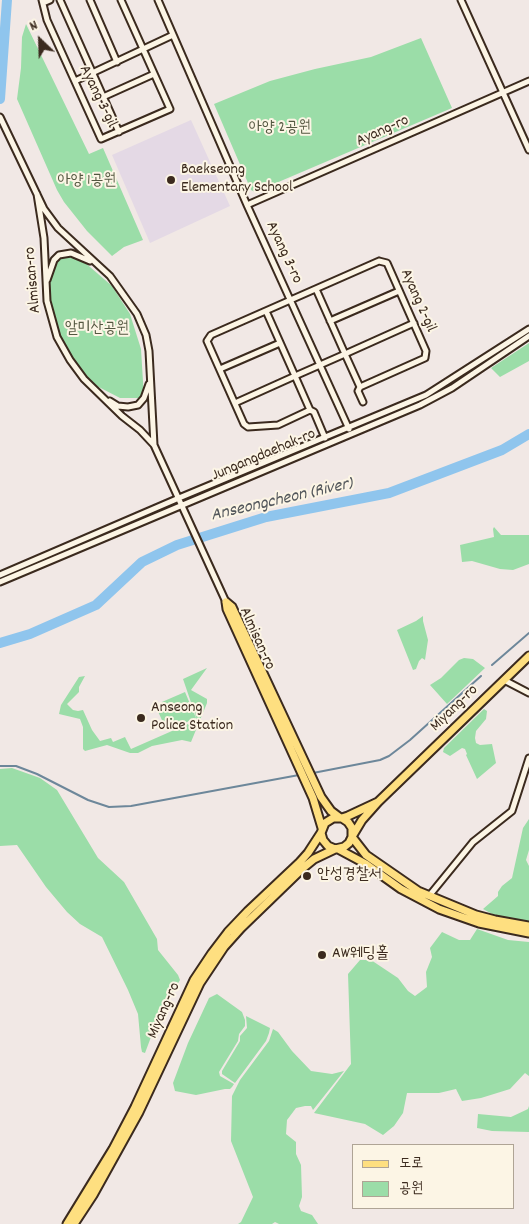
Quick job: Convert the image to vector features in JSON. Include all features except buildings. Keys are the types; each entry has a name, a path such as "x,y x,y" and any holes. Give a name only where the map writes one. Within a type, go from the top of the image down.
{"main road":[{"name":"Almisan-ro","path":"226,602 232,607 320,797 330,810 341,818"},
{"name":"Almisan-ro","path":"226,602 231,617 313,798 322,830"},
{"name":"Miyang-ro","path":"353,836 362,820 378,802 529,656"},
{"name":"Miyang-ro","path":"341,818 378,802"},
{"path":"529,926 476,915 429,896 403,882 359,847 353,836 352,828 348,822 341,818 328,820 322,830 323,840 328,846 366,864 401,889 439,909 479,923 529,933"},
{"name":"Miyang-ro","path":"67,1224 117,1141 158,1060 194,980 228,932 304,858 322,830"},
{"path":"337,849 349,843 353,836"},
{"name":"Miyang-ro","path":"74,1224 93,1195 139,1112 166,1057 188,1005 216,959 241,928 303,868 314,859 337,849"}],"street":[{"path":"42,2 50,0"},
{"path":"60,0 119,132"},
{"path":"90,0 117,62"},
{"name":"Ayang 3-gil","path":"42,2 47,20 101,139 170,110 121,0"},
{"name":"Ayang 3-ro","path":"158,0 247,205 352,433"},
{"path":"461,0 529,150"},
{"path":"75,81 173,35"},
{"path":"103,97 154,74"},
{"name":"Ayang-ro","path":"247,205 529,81"},
{"name":"Almisan-ro","path":"0,116 13,147 44,209 58,228 110,276 138,314 146,335 150,361 154,445"},
{"name":"Almisan-ro","path":"37,194 44,238 46,288 50,317 56,337 70,360 94,388 154,445 226,602"},
{"path":"46,288 51,266 59,255 66,252 78,254 97,264"},
{"name":"Ayang 2-gil","path":"310,410 278,425 248,427 244,424 207,341 211,335 379,261 387,263 426,351 425,358 360,387"},
{"path":"316,289 360,387 358,391 363,402"},
{"path":"330,321 399,291"},
{"path":"266,311 310,410 314,412 325,438"},
{"path":"234,403 414,323"},
{"name":"Jungangdaehak-ro","path":"0,574 426,395 529,329"},
{"name":"Jungangdaehak-ro","path":"0,582 420,405 452,388 529,336"},
{"path":"220,370 280,343"},
{"path":"94,388 118,406 138,405 144,398 148,387 150,361"},
{"path":"504,680 529,693"},
{"path":"429,896 473,842 512,811 529,758"}],"shaded area":[{"name":"Baekseong Elementary School","path":"191,120 230,206 150,243 112,155"}],"green space":[{"name":"아양 1공원","path":"26,24 89,154 103,148 143,240 124,247 112,256 87,231 64,202 17,99 22,37"},
{"name":"아양 2공원","path":"421,38 452,108 255,192 251,190 214,104 270,81 371,57"},
{"name":"알미산공원","path":"75,254 112,286 130,314 141,349 144,398 120,398 91,383 67,350 53,321 46,271 58,257"},
{"path":"529,343 529,361 500,377 491,368"},
{"path":"494,527 501,535 529,535 529,564 513,570 500,569 472,561 462,562 460,545 494,537"},
{"path":"423,616 428,640 425,660 422,658 416,669 413,670 397,630"},
{"path":"464,658 473,659 485,668 447,704 430,685 441,678 459,660"},
{"path":"207,668 191,690 207,699 207,703 191,742 182,740 152,746 138,753 130,753 107,745 85,751 83,749 83,727 80,719 59,714 61,705 79,677 85,676 79,687 79,692 67,704 73,710 83,710 92,730 100,741 111,738 113,742 125,737 131,749 197,720 183,679"},
{"path":"185,692 196,718 167,731 155,705"},
{"path":"484,709 487,711 486,719 476,731 476,743 480,745 492,744 496,763 477,779 465,749 462,748 450,756 443,752 444,748"},
{"path":"12,768 40,778 57,790 98,858 124,882 157,939 158,950 178,975 180,980 160,1013 145,1053 142,1052 141,1047 138,1014 102,937 80,924 67,912 46,887 17,845 0,846 0,769"},
{"path":"529,819 529,850 526,860 529,866 529,922 494,915 483,909 498,896 502,886 512,878 523,828"},
{"path":"477,929 508,940 529,942 529,1076 525,1073 510,1089 481,1098 462,1101 456,1089 439,1093 407,1093 403,1113 394,1126 383,1135 365,1124 314,1113 351,1064 348,974 360,960 371,960 398,978 408,991 415,996 427,987 426,972 432,957 430,948 442,932 459,940 470,940"},
{"path":"217,994 242,1012 245,1020 245,1026 239,1034 238,1041 219,1072 220,1076 234,1084 230,1089 196,1095 175,1091 173,1083 188,1043 209,998"},
{"path":"246,1016 270,1028 266,1041 235,1083 222,1074 222,1071 240,1041 240,1036 247,1028"},
{"path":"273,1029 278,1032 292,1051 311,1071 332,1074 344,1071 313,1110 311,1106 296,1108 287,1120 286,1134 296,1142 296,1154 301,1165 302,1197 299,1206 301,1211 312,1215 318,1224 279,1224 275,1222 272,1224 238,1224 241,1222 253,1197 231,1141 232,1096 240,1080 269,1041"},
{"path":"529,1106 529,1132 492,1131 477,1128 478,1114 511,1117 528,1109"}],"waterway":[{"path":"0,99 7,0"},
{"name":"Anseongcheon (River)","path":"0,643 30,634 96,605 142,562 177,545 266,517 389,493 502,450 529,434"},
{"path":"492,665 529,633"},
{"path":"313,773 380,760 389,756 410,740 481,676"},
{"path":"0,766 16,766 37,774 88,800 109,807 131,806 299,775"}],"place":[{"name":"Baekseong Elementary School","path":"171,180"},
{"name":"Anseong Police Station","path":"141,718"},
{"name":"안성경찰서","path":"307,876"},
{"name":"AW웨딩홀","path":"322,955"}]}
